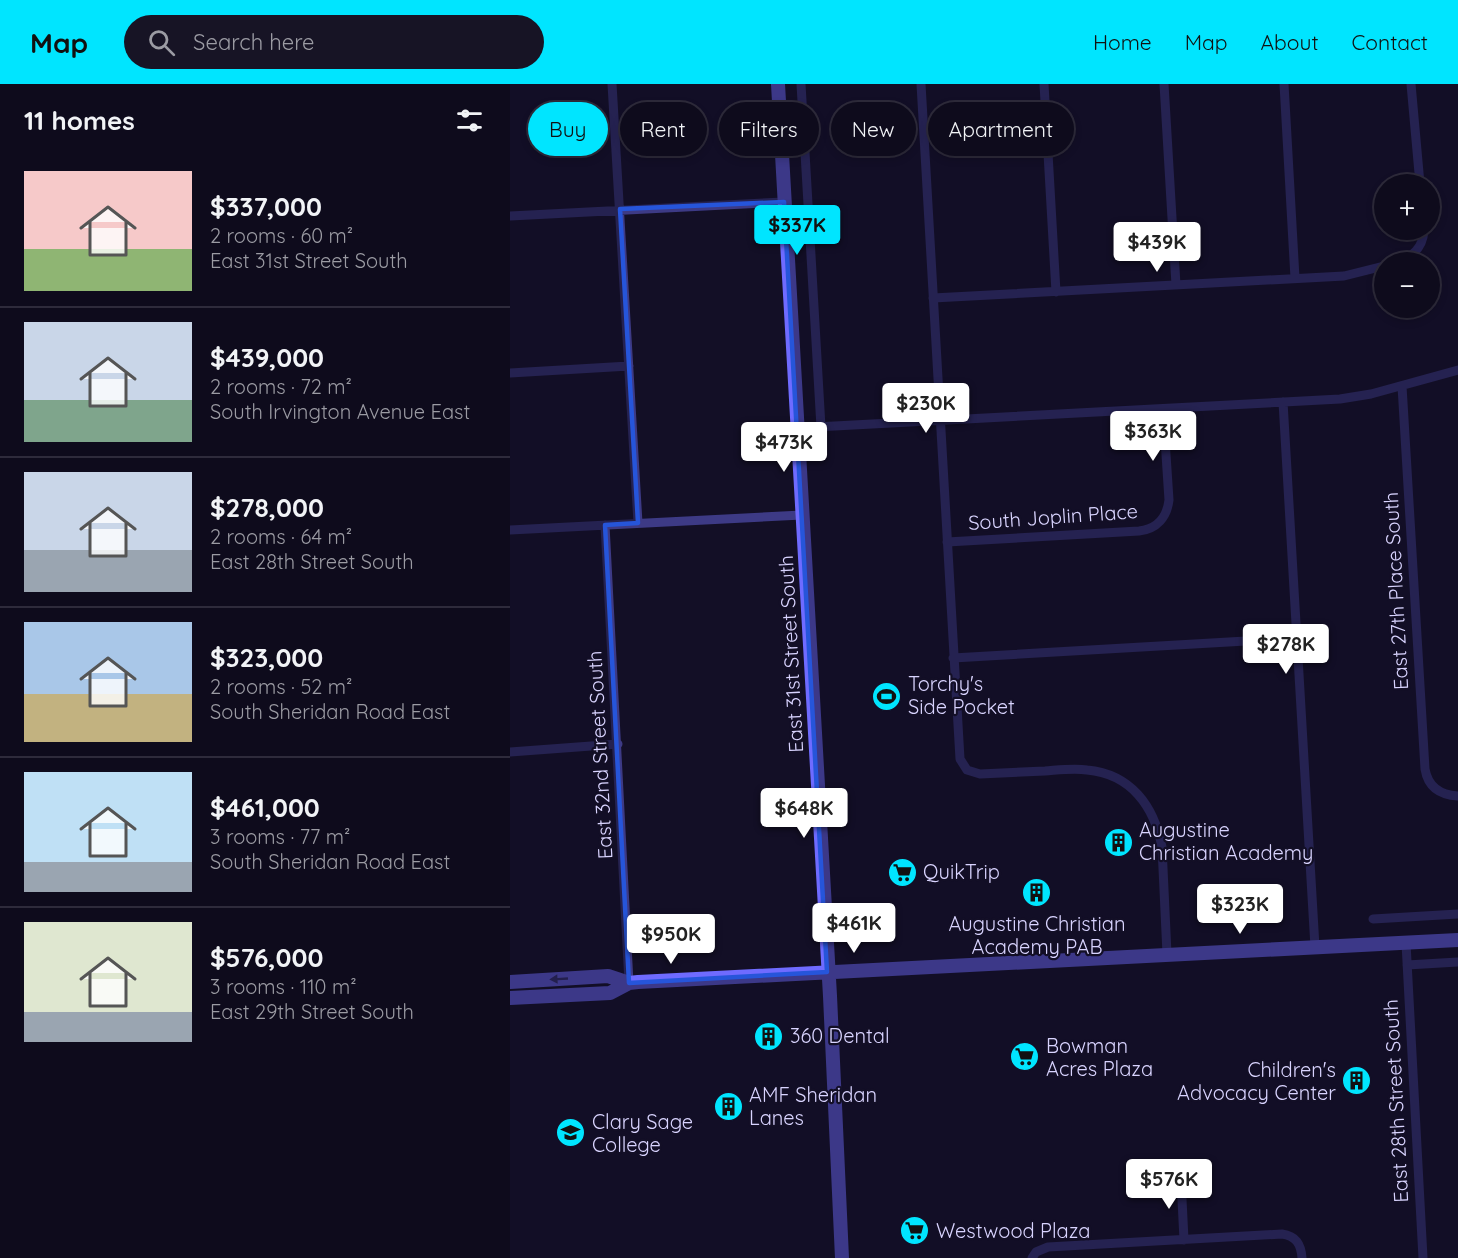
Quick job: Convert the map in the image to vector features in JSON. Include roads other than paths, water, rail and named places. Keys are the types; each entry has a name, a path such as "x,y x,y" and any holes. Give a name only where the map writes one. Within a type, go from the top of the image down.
{"main road":[{"name":"East 31st Street South","path":"778,84 842,1258"},
{"path":"510,982 608,976 629,982 1458,939"},
{"path":"510,998 610,993 629,982"}],"street":[{"path":"612,84 638,523"},
{"path":"801,84 821,427"},
{"path":"921,84 958,750 962,765 967,770 980,774 1072,769 1096,771 1117,778 1134,790 1151,812 1162,847 1167,954"},
{"path":"1044,84 1056,292"},
{"path":"1164,84 1176,285"},
{"path":"1284,84 1295,278"},
{"path":"1411,84 1419,174"},
{"path":"510,216 784,202"},
{"path":"933,298 1356,274 1374,269"},
{"path":"510,373 629,366"},
{"path":"797,428 1340,399 1402,386 1458,370"},
{"name":"East 27th Place South","path":"1402,386 1425,769 1429,781 1436,789 1448,795 1458,796"},
{"path":"1283,402 1315,947"},
{"name":"South Joplin Place","path":"947,542 1149,529 1165,514 1169,500 1163,409"},
{"path":"510,530 802,515"},
{"name":"East 32nd Street South","path":"605,525 629,982"},
{"path":"953,658 1297,638"},
{"path":"510,752 618,744"},
{"path":"1373,919 1458,915"},
{"name":"East 28th Street South","path":"1406,943 1423,1258"},
{"path":"1407,964 1458,962"},
{"path":"1181,1179 1184,1240"},
{"path":"1034,1255 1048,1247 1282,1234 1296,1240 1300,1246 1302,1258"}],"place":[{"name":"Torchy's Side Pocket","path":"887,696"},
{"name":"Augustine Christian Academy","path":"1118,842"},
{"name":"QuikTrip","path":"902,872"},
{"name":"Augustine Christian Academy PAB","path":"1037,893"},
{"name":"360 Dental","path":"769,1036"},
{"name":"Bowman Acres Plaza","path":"1025,1057"},
{"name":"Children's Advocacy Center","path":"1357,1081"},
{"name":"AMF Sheridan Lanes","path":"728,1106"},
{"name":"Clary Sage College","path":"571,1133"},
{"name":"Westwood Plaza","path":"915,1231"}]}
